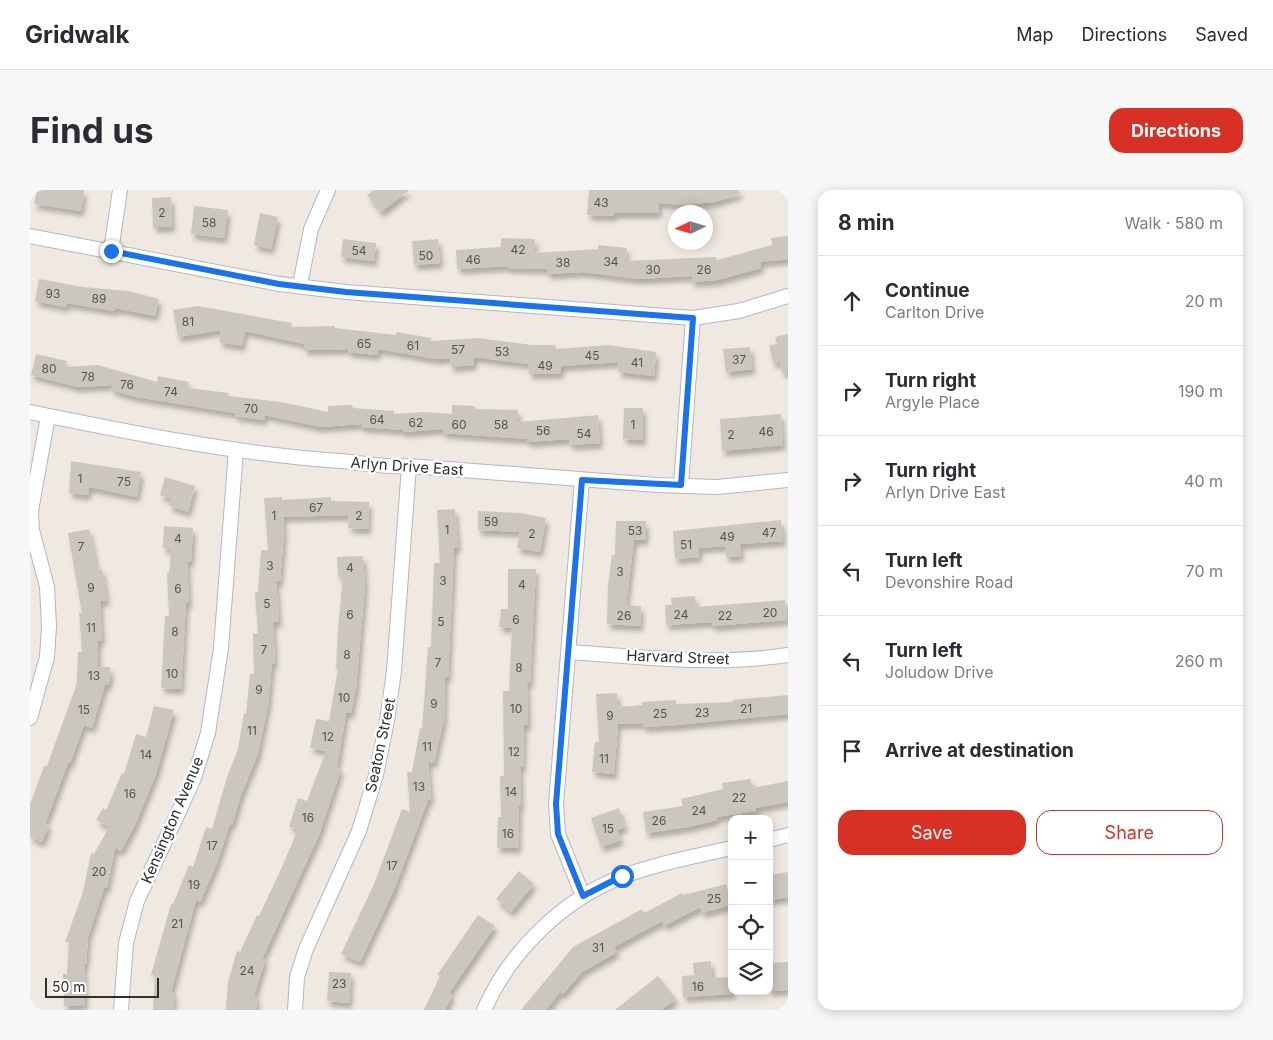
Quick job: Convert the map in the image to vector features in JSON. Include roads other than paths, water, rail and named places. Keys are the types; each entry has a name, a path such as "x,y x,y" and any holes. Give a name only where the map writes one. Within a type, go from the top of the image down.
{"street":[{"path":"111,251 120,190"},
{"path":"300,285 311,229 328,190"},
{"path":"30,236 279,284 346,292 693,318 739,311 788,296"},
{"path":"681,485 693,318"},
{"name":"Arlyn Drive East","path":"30,412 282,457 393,467 409,466 582,480 717,487 788,480"},
{"path":"30,718 47,657 49,626 47,587 32,530 31,510 48,416"},
{"name":"Kensington Avenue","path":"121,1010 126,943 137,901 187,794 208,733 222,648 236,450"},
{"name":"Seaton Street","path":"295,1010 297,977 306,949 359,831 376,775 387,721 394,671 409,466"},
{"path":"582,480 556,804 558,834 583,896"},
{"name":"Harvard Street","path":"569,652 680,660 722,660 788,655"},
{"path":"773,839 788,835"},
{"path":"484,1010 491,994 518,953 542,928 583,896 622,876 649,867 728,849"}]}
